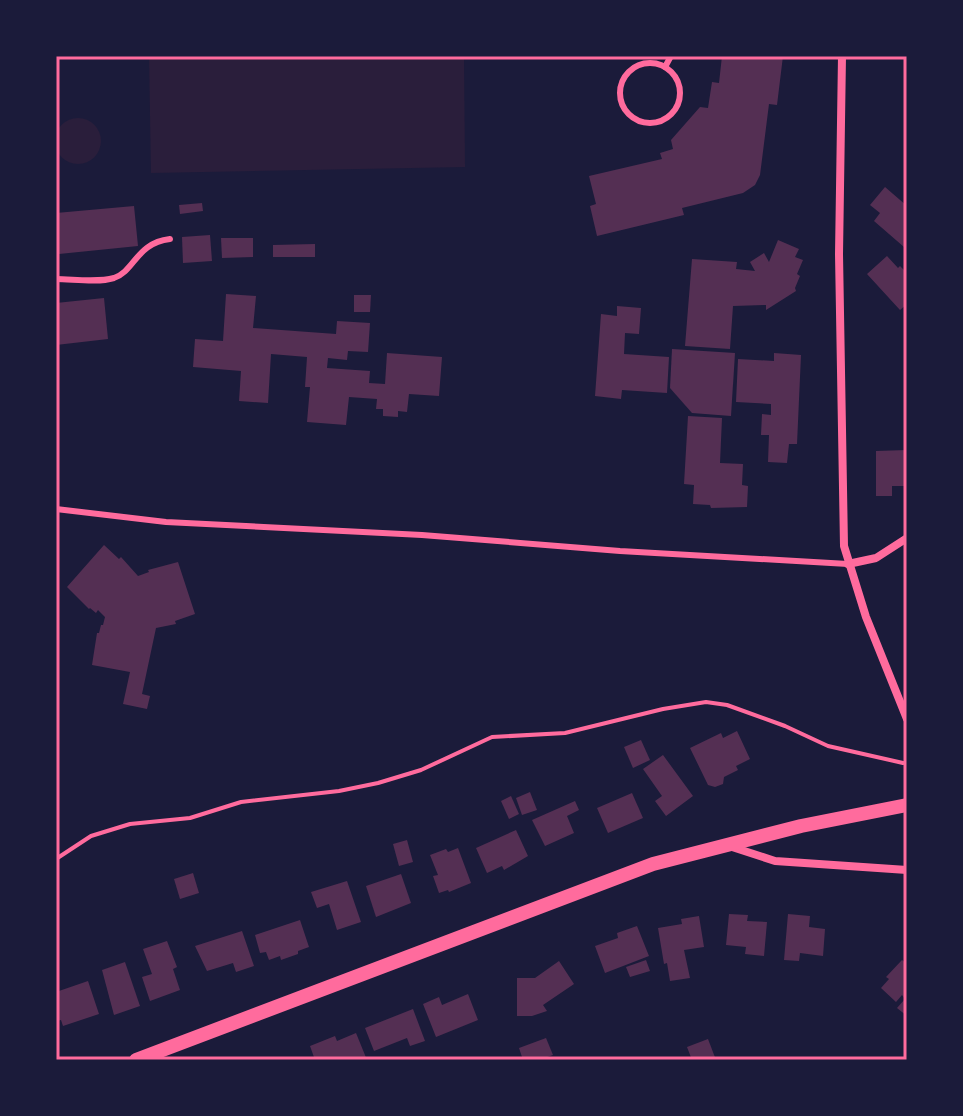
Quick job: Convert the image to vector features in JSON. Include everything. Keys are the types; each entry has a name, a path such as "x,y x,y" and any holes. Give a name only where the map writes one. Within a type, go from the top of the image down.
{"street":[{"path":"842,56 839,254 842,526 848,564 907,719"},
{"path":"848,564 876,558 907,538"},
{"path":"136,1060 653,864 724,844 907,805"},
{"path":"724,844 775,861 907,870"}],"lane":[{"path":"665,67 671,56"},
{"path":"646,63 665,67 673,73 680,91 675,110 658,122 638,121 624,108 620,98 623,79 629,71 646,63"},
{"path":"56,279 112,279 120,275 148,246 170,239"},
{"path":"56,509 166,522 422,535 620,551 848,564"}],"path":[{"path":"56,859 91,836 130,824 190,818 241,802 339,791 378,783 421,770 492,737 565,733 706,702 727,705 828,746 903,763"}],"shaded area":[{"path":"149,56 464,56 465,167 151,173"},
{"path":"78,118 94,125 101,141 94,157 78,164 62,157 55,141 62,125"}],"building":[{"path":"722,56 783,56 777,105 769,104 760,175 755,185 743,193 682,208 684,215 597,236 590,206 596,204 589,176 662,159 660,153 673,149 671,140 700,107 708,108 712,82 719,83"},
{"path":"885,187 907,206 907,244 904,247 874,221 880,213 870,205"},
{"path":"202,203 203,211 180,214 179,205"},
{"path":"134,206 138,246 59,254 56,213"},
{"path":"210,235 212,261 183,263 182,237"},
{"path":"221,238 253,238 253,257 222,258"},
{"path":"778,240 799,249 795,257 803,260 797,274 800,276 796,291 766,310 766,305 733,306 730,349 685,346 692,259 737,262 736,269 755,271 750,262 764,253 769,262"},
{"path":"315,244 315,257 273,257 273,245"},
{"path":"887,256 907,273 907,304 900,310 867,274"},
{"path":"226,294 256,296 253,328 336,334 337,321 370,323 368,352 348,351 347,360 328,358 327,368 370,371 369,383 385,384 387,353 442,357 439,396 409,394 407,412 398,411 398,417 383,416 383,409 376,409 377,399 349,397 346,425 307,422 310,387 305,387 307,357 271,354 268,403 239,401 241,371 193,367 195,339 223,341"},
{"path":"354,295 371,295 370,312 354,312"},
{"path":"104,298 108,339 56,345 56,303"},
{"path":"617,306 641,308 639,334 625,333 624,354 669,357 667,393 622,390 621,399 595,396 601,314 617,316"},
{"path":"672,349 735,353 731,416 692,413 670,388"},
{"path":"774,353 801,355 797,444 789,444 787,463 768,462 769,435 761,435 762,414 771,415 771,404 736,402 738,359 774,361"},
{"path":"688,416 722,418 720,463 743,464 742,485 748,486 747,507 711,508 710,505 693,504 694,485 684,484"},
{"path":"907,450 907,486 892,486 892,496 876,496 876,451"},
{"path":"104,545 119,559 121,557 138,576 178,562 195,614 175,621 176,624 156,628 142,694 150,696 147,709 123,704 130,672 92,665 97,633 105,617 98,610 96,613 89,609 67,587"},
{"path":"737,731 750,759 724,777 723,784 715,787 708,785 690,748 721,733 723,738"},
{"path":"641,740 650,760 633,768 624,747"},
{"path":"663,755 693,796 666,816 655,801 662,796 643,769"},
{"path":"530,792 537,810 522,815 516,798"},
{"path":"632,793 643,818 608,833 597,808"},
{"path":"511,796 519,814 509,819 501,801"},
{"path":"575,801 579,810 567,816 574,833 545,846 532,820"},
{"path":"516,830 528,856 504,870 502,866 487,873 476,848"},
{"path":"407,840 413,862 399,866 393,844"},
{"path":"458,848 471,883 439,893 433,876 438,875 430,855"},
{"path":"193,873 199,893 180,899 174,879"},
{"path":"401,874 411,903 376,917 366,886"},
{"path":"347,881 361,922 337,930 329,904 317,908 311,892"},
{"path":"729,914 748,915 747,921 767,922 764,956 745,954 746,947 726,945"},
{"path":"788,914 810,916 809,927 825,929 823,956 800,953 799,961 784,960"},
{"path":"699,916 704,947 684,950 690,978 670,981 658,928 682,924 681,919"},
{"path":"300,920 309,947 281,960 280,956 269,960 266,952 260,953 255,935"},
{"path":"637,926 649,956 605,973 595,946 618,938 617,933"},
{"path":"242,931 254,966 236,972 233,963 207,971 195,946"},
{"path":"167,941 177,967 173,969 180,990 150,1001 142,977 152,974 143,949"},
{"path":"646,960 650,971 630,977 626,967"},
{"path":"902,960 907,964 907,1016 897,1008 905,999 902,995 896,1002 881,988 889,979 886,977"},
{"path":"559,961 574,984 543,1005 547,1011 532,1016 517,1016 517,978 535,978"},
{"path":"125,962 140,1006 114,1015 102,970"},
{"path":"88,981 99,1014 63,1026 61,1020 56,1021 56,992"},
{"path":"468,994 478,1020 436,1037 423,1004 439,997 442,1005"},
{"path":"413,1009 425,1041 410,1046 407,1038 374,1051 365,1028"},
{"path":"356,1033 367,1060 315,1060 310,1046 335,1036 337,1041"},
{"path":"546,1038 553,1055 539,1060 523,1060 519,1048"},
{"path":"708,1039 716,1060 692,1060 687,1047"}]}
